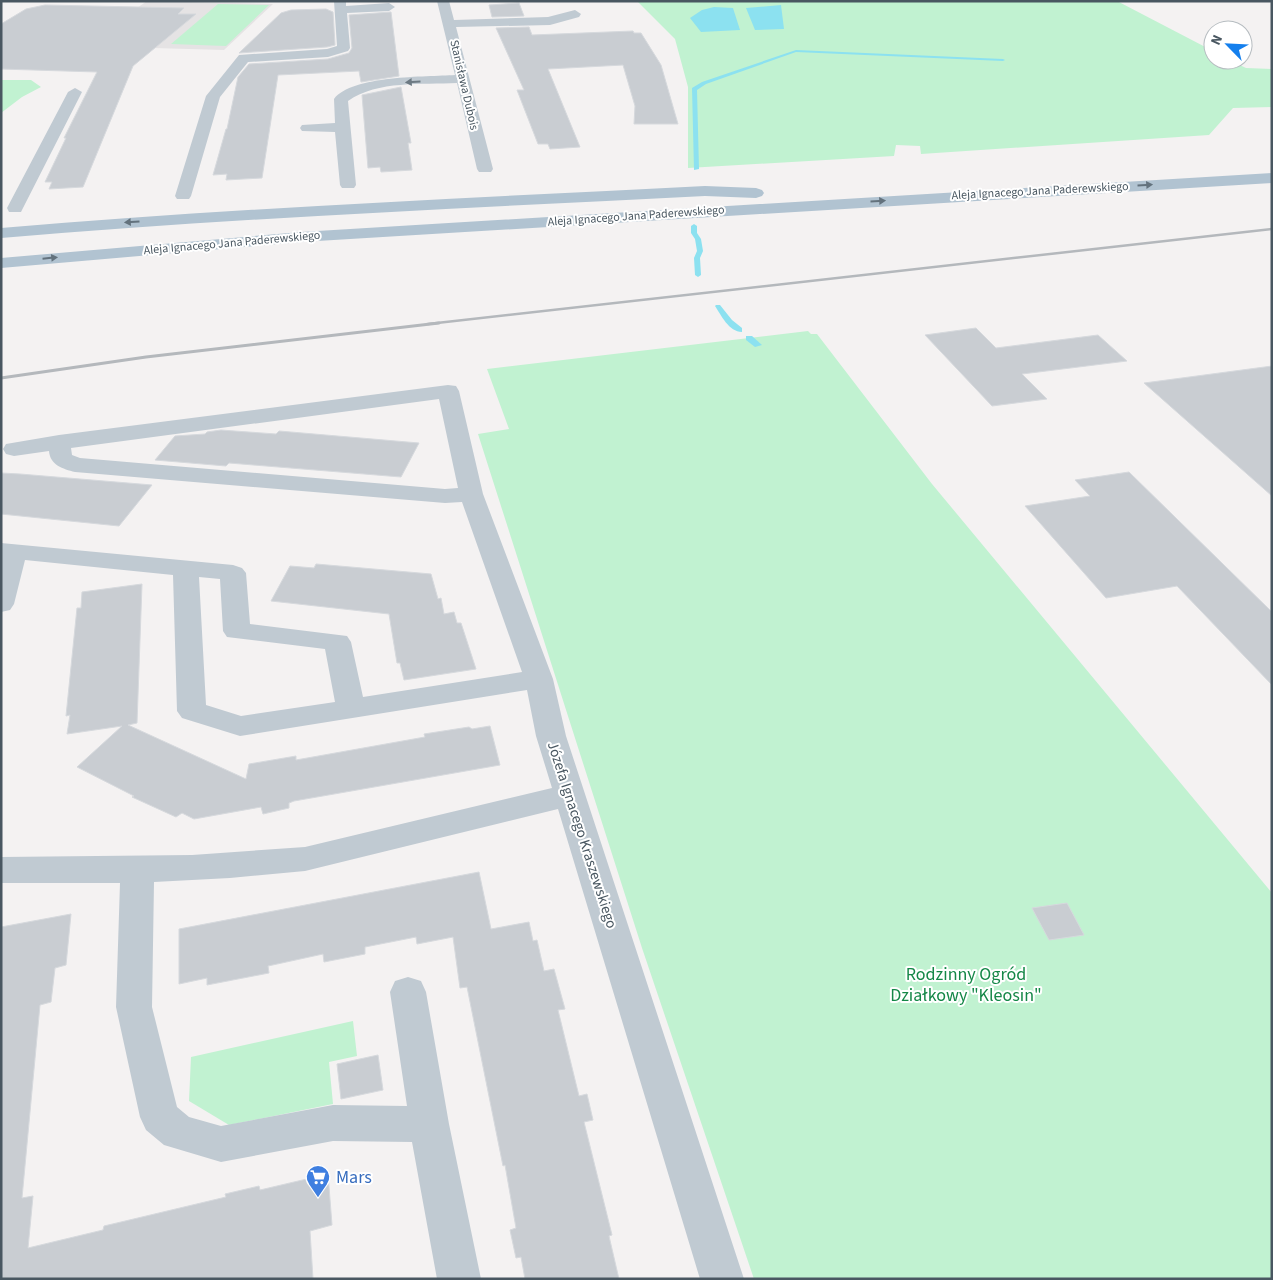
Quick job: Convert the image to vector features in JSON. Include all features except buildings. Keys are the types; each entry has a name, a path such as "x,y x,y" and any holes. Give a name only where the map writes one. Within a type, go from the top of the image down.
{"main road":[{"name":"Aleja Ignacego Jana Paderewskiego","path":"1,245 295,223 1262,163"},
{"name":"Aleja Ignacego Jana Paderewskiego","path":"1,263 301,237 1272,178"},
{"path":"1,233 312,210 704,191 775,193"},
{"path":"1,275 360,245 743,217 830,204"}],"street":[{"name":"Stanisława Dubois","path":"443,1 485,169"},
{"path":"183,196 212,96 244,58 328,53 344,48 340,6 389,7"},
{"path":"450,24 550,21 562,16 575,14"},
{"path":"348,185 342,133 341,99 348,92 380,84 462,80"},
{"path":"15,208 75,92"},
{"path":"308,135 342,133"},
{"name":"Józefa Ignacego Kraszewskiego","path":"59,442 448,391 471,494 538,679 550,736 722,1279"},
{"path":"14,449 59,442 61,458 75,465 445,496 471,494"},
{"path":"1,604 8,551 233,573 237,631 337,642 351,709"},
{"path":"186,568 192,711 240,726 538,679"},
{"path":"1,870 137,871 275,863 305,859 570,795"},
{"path":"137,871 134,1007 160,1117 178,1132 221,1144 333,1123 429,1124"},
{"path":"408,992 429,1124 459,1279"}],"shaded area":[{"path":"147,1 273,4 224,50 83,46"}],"green space":[{"path":"637,1 1117,1 1203,46 1203,70 1272,69 1272,107 1233,108 1209,135 921,154 920,146 896,145 894,156 688,168 688,87 675,39"},
{"path":"218,4 269,5 226,46 171,44"},
{"path":"1,80 31,80 41,87 22,97 1,113"},
{"name":"Rodzinny Ogród Działkowy \"Kleosin\"","path":"808,331 811,334 817,334 932,484 1272,893 1272,1279 754,1279 642,948 478,434 509,429 487,369"},
{"path":"353,1021 357,1056 329,1062 333,1104 229,1125 189,1101 191,1057"}],"water":[{"path":"781,5 784,29 755,30 746,8"},
{"path":"714,7 733,8 740,30 701,32 690,18 702,10"}],"waterway":[{"path":"696,169 694,89 704,83 796,51 1003,60"},
{"path":"694,178 695,182"},
{"path":"694,226 694,233 698,239 700,251 697,258 698,275"},
{"path":"718,306 729,322 739,330"},
{"path":"749,338 758,345"}],"railway":[{"path":"428,324 1272,229"},
{"path":"1,378 146,357 439,323"}],"place":[{"name":"Mars","path":"318,1198"}]}
